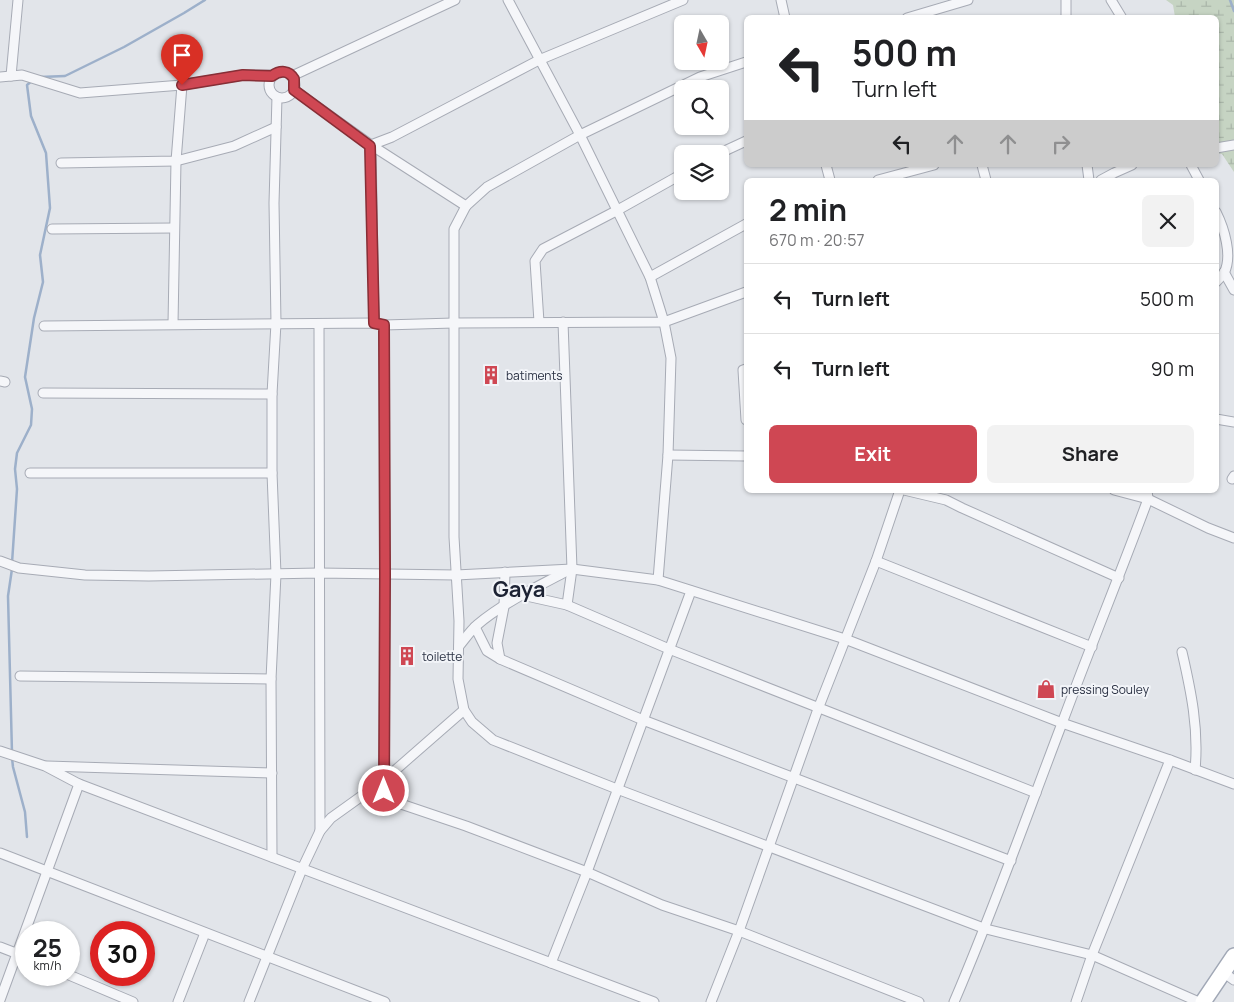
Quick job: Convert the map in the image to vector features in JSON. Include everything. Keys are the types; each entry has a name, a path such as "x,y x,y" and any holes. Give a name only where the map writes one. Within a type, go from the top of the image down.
{"main road":[{"path":"1203,1002 1229,976 1234,956"}],"street":[{"path":"11,76 18,0"},
{"path":"292,76 455,0"},
{"path":"508,0 580,135 650,277 664,322 671,358 668,456 658,580"},
{"path":"370,146 392,137 539,60 683,0"},
{"path":"781,0 785,15"},
{"path":"937,14 968,0"},
{"path":"1066,0 1066,15"},
{"path":"1111,0 1120,15"},
{"path":"744,63 700,77 580,135 486,187 466,206 454,229 454,537 459,646 458,678 464,710 472,722 493,740 617,789 986,928 1092,955 1199,1002"},
{"path":"284,72 292,76 295,83 294,90 289,96 281,98 273,95 268,83 272,76 276,73 284,72"},
{"path":"0,77 22,75 80,94 182,85 243,75 272,76"},
{"path":"173,324 176,161 182,85"},
{"path":"294,90 370,146 466,206"},
{"path":"272,857 271,680 276,574 272,474 272,394 276,323 274,203 277,97"},
{"path":"61,163 176,161 234,146 276,127"},
{"path":"729,149 744,142"},
{"path":"1219,148 1234,145"},
{"path":"370,146 374,323"},
{"path":"885,178 927,167"},
{"path":"1104,178 1127,167"},
{"path":"539,322 535,260 543,249 674,178"},
{"path":"1219,219 1226,235 1227,262 1224,272 1219,278"},
{"path":"650,277 744,225"},
{"path":"52,229 174,228"},
{"path":"1224,272 1234,290"},
{"path":"44,326 276,323 374,323 384,325 664,322 744,293"},
{"path":"563,322 572,569 567,605"},
{"path":"318,324 320,831"},
{"path":"384,325 384,791 395,802 466,826 587,872 662,905 739,931 919,1002"},
{"path":"744,370 744,387"},
{"path":"43,392 272,394"},
{"path":"1219,420 1234,422"},
{"path":"668,456 744,456"},
{"path":"30,473 272,474"},
{"path":"711,1002 739,931 818,709 876,561 899,493"},
{"path":"917,493 946,500 1119,578"},
{"path":"946,500 948,493"},
{"path":"954,1002 986,928 1119,578 1147,494 1208,528 1234,538"},
{"path":"0,561 19,568 85,575 149,576 319,573 456,575 572,569 658,580 844,640 1062,724 1170,760 1234,784"},
{"path":"876,561 1092,648"},
{"path":"459,646 475,627 488,616 522,595 572,569"},
{"path":"500,659 497,643 504,607 505,572"},
{"path":"551,963 587,872 691,591"},
{"path":"522,595 567,605 669,649 818,709 1036,793"},
{"path":"475,627 487,651 500,659 643,720 1011,861"},
{"path":"1182,652 1196,726 1197,752 1195,770"},
{"path":"20,676 271,680"},
{"path":"249,1002 302,869 320,831 331,818 384,780 464,710"},
{"path":"1,752 45,766 79,784 654,1002"},
{"path":"1076,1002 1092,955 1170,760"},
{"path":"45,766 272,772"},
{"path":"33,921 79,784"},
{"path":"0,853 385,1002"},
{"path":"178,1002 205,932"},
{"path":"0,947 15,952"},
{"path":"0,1000 15,969"},
{"path":"80,980 133,1002"}],"green space":[{"path":"1166,0 1234,0 1234,172 1222,154 1219,154 1219,15 1175,15 1173,5"}],"waterway":[{"path":"40,77 65,76 124,47 205,0"},
{"path":"1230,0 1234,11"},
{"path":"12,563 17,489 15,469 17,453 31,425 32,409 25,377 34,318 43,282 40,255 50,208 46,153 31,116 27,85 33,80"},
{"path":"12,569 8,596 12,753"},
{"path":"12,758 25,812 27,837"}],"place":[{"name":"batiments","path":"491,375"},
{"name":"toilette","path":"407,656"},
{"name":"pressing Souley","path":"1046,689"}],"district":[{"name":"Gaya","path":"519,589"}],"route":[{"path":"182,85 243,75 272,76 280,72 288,73 294,79 294,90 370,146 374,323 384,325 384,791"}]}
